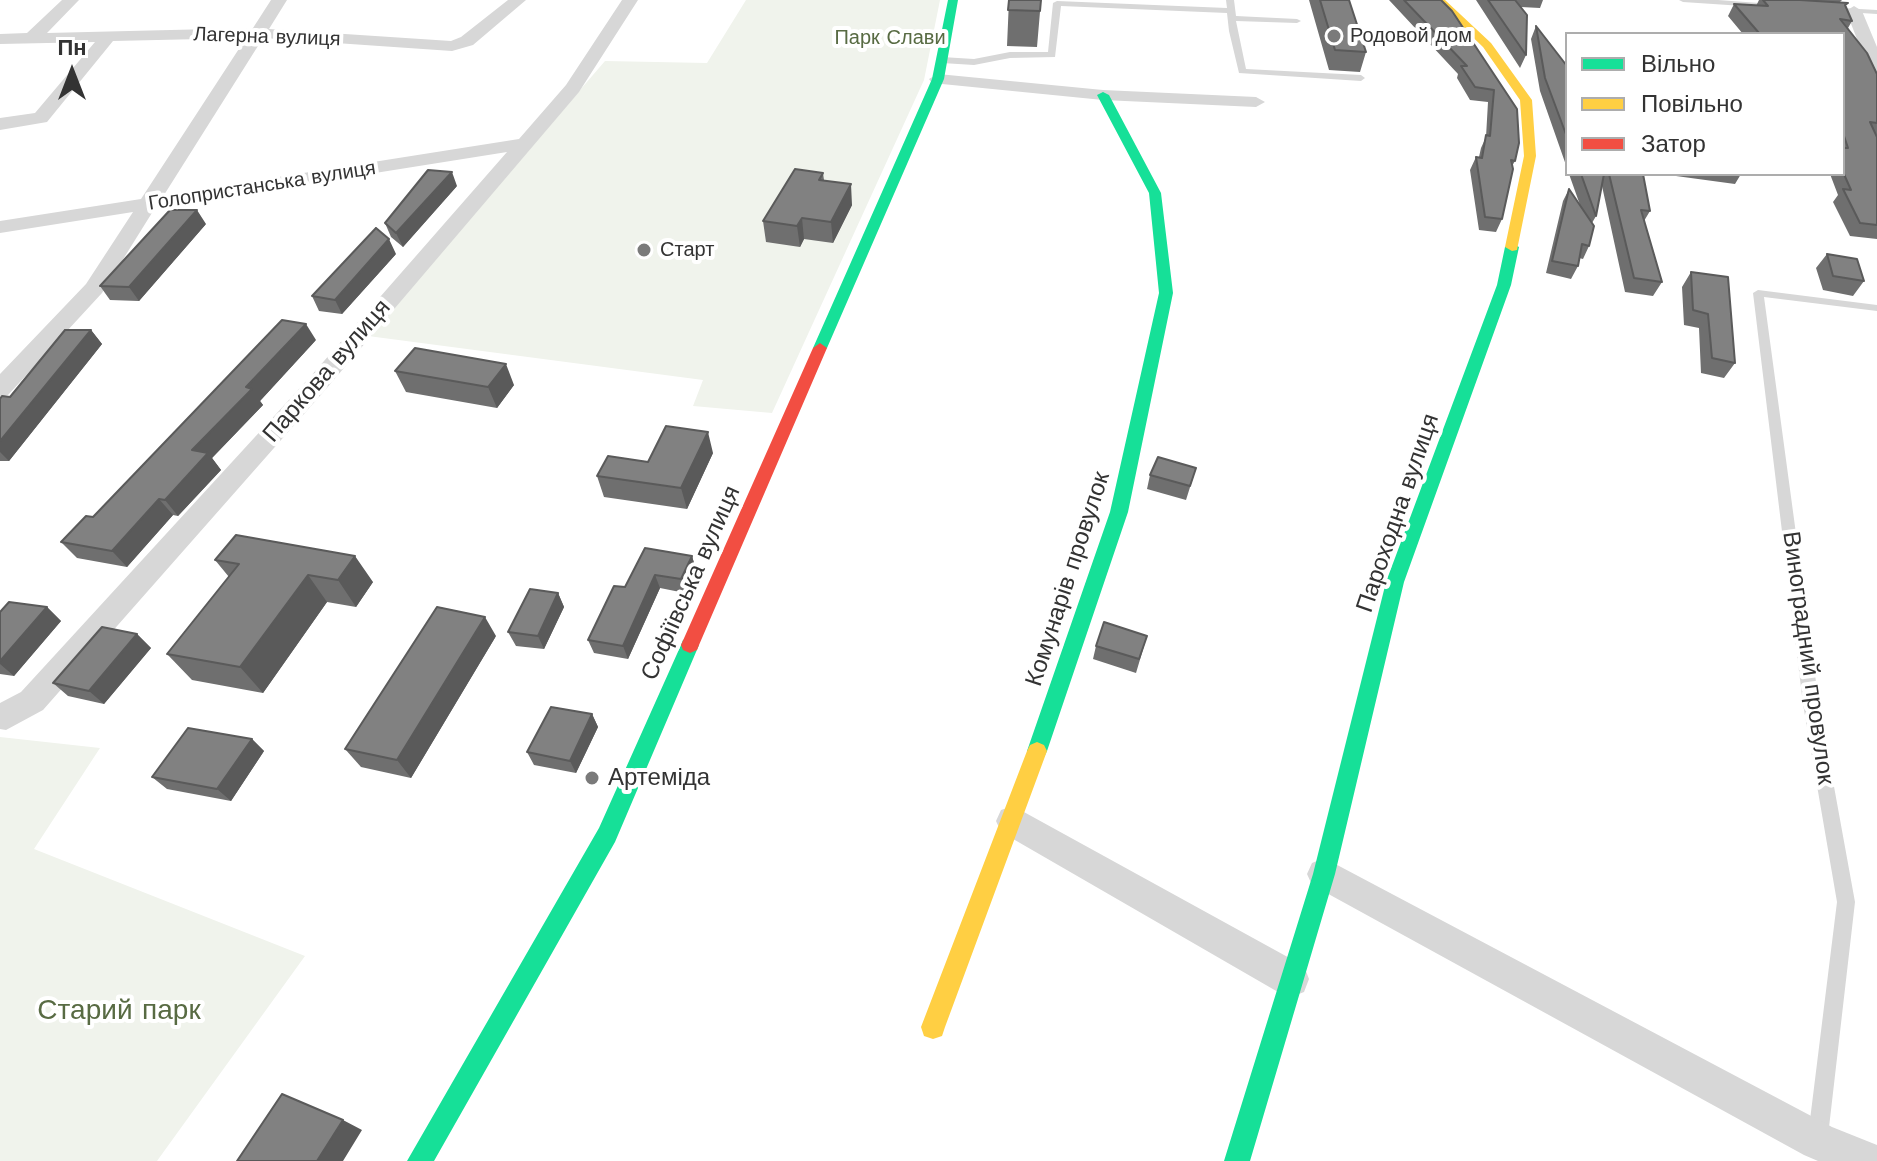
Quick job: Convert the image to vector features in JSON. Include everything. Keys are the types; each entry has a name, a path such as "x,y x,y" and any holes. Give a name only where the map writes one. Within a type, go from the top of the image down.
{"street":[{"path":"32,38 71,0"},
{"path":"0,389 94,288 144,204 279,0"},
{"name":"Лагерна вулиця","path":"0,39 255,33 452,46 467,41 518,0"},
{"name":"Паркова вулиця","path":"0,716 6,717 32,701 318,383 573,88 630,0"},
{"name":"Софіївська вулиця","path":"420,1161 607,835 940,70 953,0"},
{"name":"Пароходна вулиця","path":"1237,1161 1324,874 1395,582 1504,285 1530,156 1526,100 1487,45 1439,0"},
{"path":"1846,10 1877,67"},
{"path":"0,124 41,118 109,36"},
{"path":"940,70 1103,95 1256,102"},
{"name":"Комунарів провулок","path":"933,1027 1013,821 1119,512 1166,293 1155,193 1103,95"},
{"name":"Голопристанська вулиця","path":"0,227 524,144"},
{"path":"1013,821 1291,979"},
{"path":"1324,874 1817,1151 1866,1161"}],"lane":[{"path":"1230,0 1242,71 1361,78"},
{"path":"1683,0 1776,6"},
{"path":"940,70 1010,55 1052,55 1057,3 1297,21"},
{"path":"1846,10 1877,12"},
{"name":"Виноградний провулок","path":"1817,1151 1846,902 1811,704 1758,293 1877,308"}],"green space":[{"name":"Старт","path":"746,0 940,0 924,80 772,413 693,406 703,380 368,336 605,61 707,63"},
{"name":"Старий парк","path":"0,737 100,748 34,849 305,956 157,1161 0,1161"}],"building":[{"path":"1009,0 1041,0 1040,11 1008,10"},
{"path":"1320,0 1349,0 1366,52 1335,50"},
{"path":"1404,0 1441,0 1452,11 1517,109 1519,143 1515,161 1511,160 1513,169 1502,219 1485,217 1476,157 1482,158 1486,135 1490,136 1494,90 1475,87 1461,66 1467,66"},
{"path":"1488,0 1515,0 1527,15 1526,55"},
{"path":"1763,0 1848,3 1845,5 1852,21 1840,19 1867,53 1877,74 1877,123 1870,122 1877,137 1877,225 1860,223 1843,189 1851,190 1845,176 1845,148 1848,148 1845,139 1845,32 1758,32 1734,4 1768,6"},
{"path":"1536,26 1565,63 1565,132 1545,78"},
{"path":"795,169 823,173 819,180 851,184 831,222 802,218 797,226 763,221"},
{"path":"428,170 452,172 396,233 385,223"},
{"path":"1582,176 1604,176 1596,216"},
{"path":"1609,176 1643,176 1650,211 1641,210 1662,282 1634,278"},
{"path":"1569,189 1594,226 1589,246 1582,244 1578,266 1552,261"},
{"path":"170,210 197,210 129,287 100,286"},
{"path":"376,228 389,239 335,300 312,296"},
{"path":"1827,254 1857,259 1864,281 1833,276"},
{"path":"1691,272 1728,277 1735,363 1712,358 1708,314 1693,310"},
{"path":"282,320 306,324 246,387 252,389 192,450 208,453 165,500 159,499 112,551 61,542 86,516 93,517"},
{"path":"65,330 91,330 0,441 0,399 2,396 10,397"},
{"path":"415,348 506,364 488,387 395,371"},
{"path":"666,426 708,432 681,488 597,476 608,456 648,462"},
{"path":"1158,457 1196,468 1190,486 1150,475"},
{"path":"236,535 355,556 338,580 308,575 240,667 167,654 239,564 215,560"},
{"path":"645,548 692,556 681,579 655,575 623,646 588,640 614,586 625,587"},
{"path":"530,589 558,593 538,636 508,632"},
{"path":"9,602 47,607 0,661 0,612"},
{"path":"437,607 485,617 397,760 345,749"},
{"path":"1104,622 1147,636 1139,659 1096,646"},
{"path":"102,627 137,634 89,691 53,683"},
{"path":"551,707 592,714 570,761 527,752"},
{"path":"188,728 252,739 217,789 152,777"},
{"path":"282,1094 343,1120 317,1161 237,1161"}],"traffic: fast":[{"path":"820,348 938,79 953,0"},
{"path":"1037,751 1119,512 1166,293 1155,193 1103,95"},
{"path":"1237,1161 1324,874 1395,582 1504,285 1512,247"},
{"path":"420,1161 607,835 690,645"}],"traffic: slow":[{"path":"1439,0 1487,45 1526,100 1530,156 1512,247"},
{"path":"933,1027 1037,751"}],"traffic: jam":[{"path":"690,645 820,348"}],"place":[{"name":"Родовой дом","path":"1334,36"},
{"name":"Старт","path":"644,250"},
{"name":"Артеміда","path":"592,778"}],"park label":[{"name":"Парк Слави","path":"890,38"}]}
